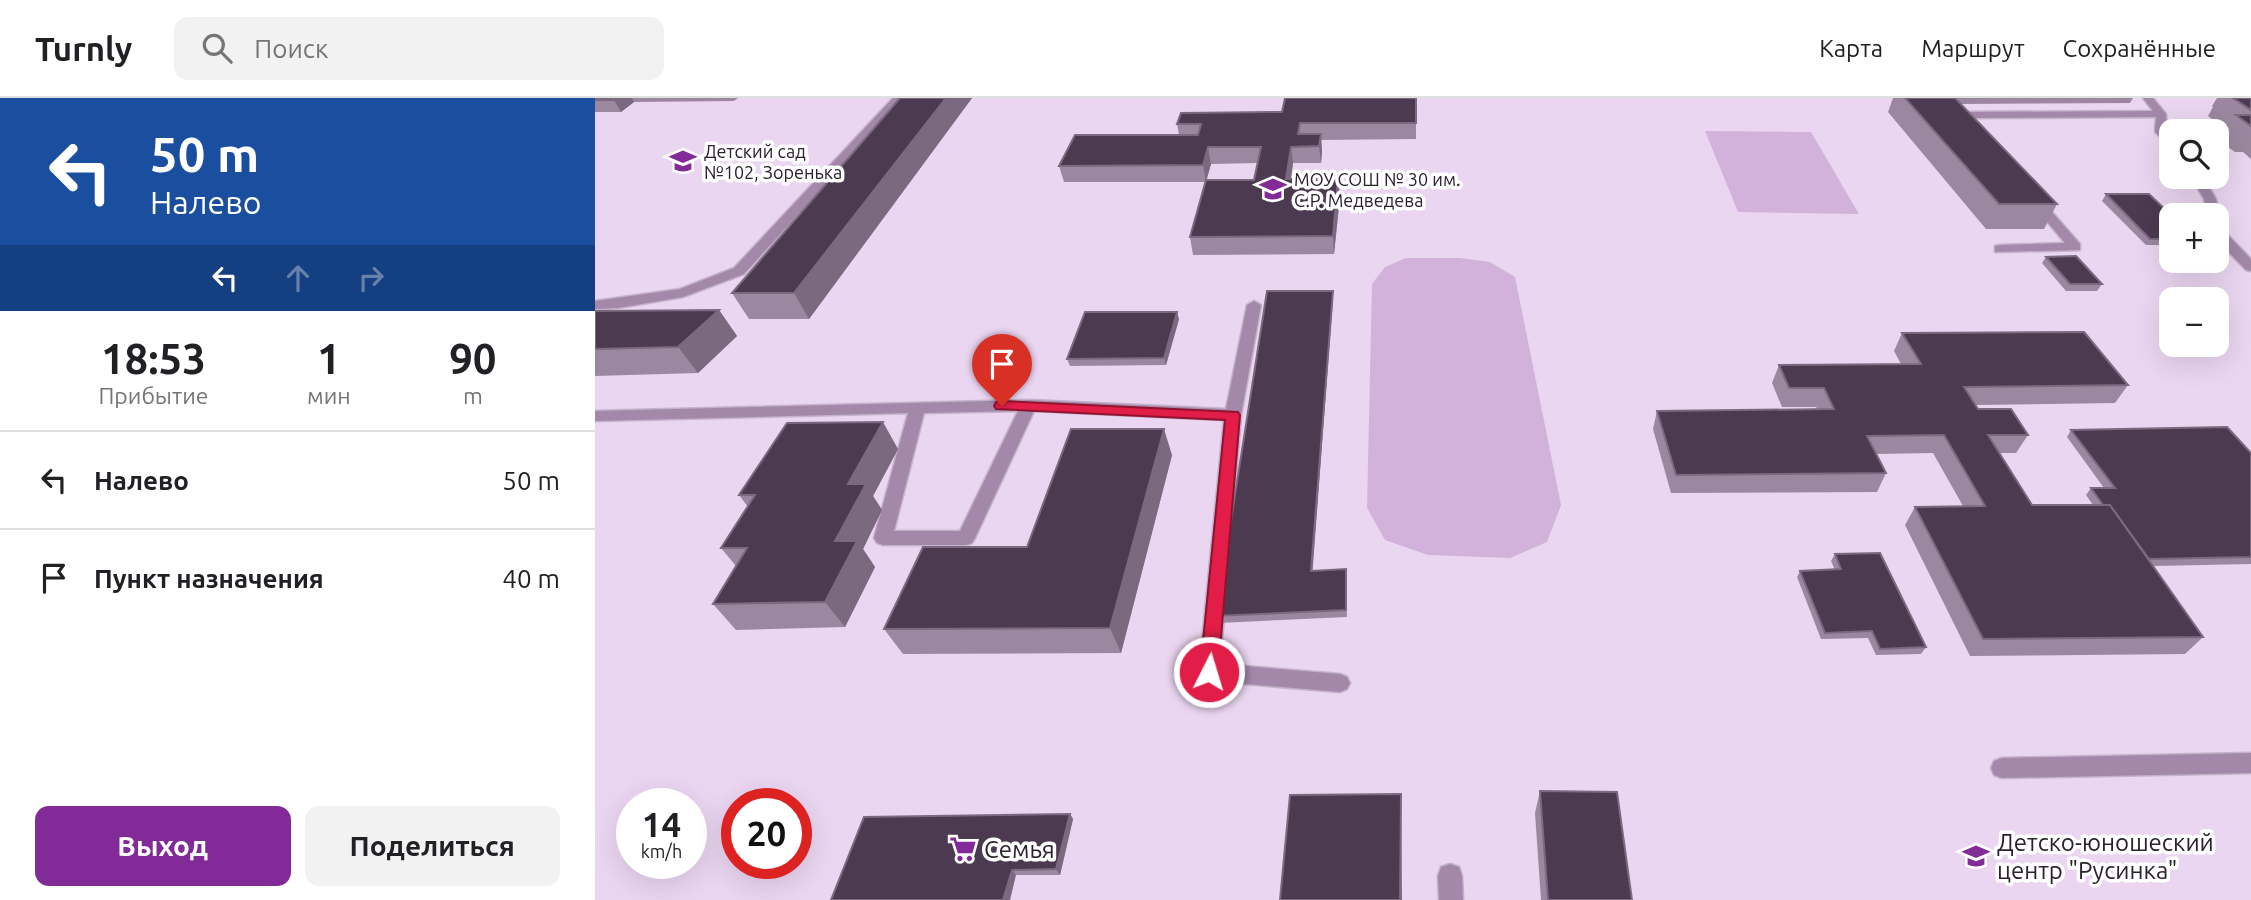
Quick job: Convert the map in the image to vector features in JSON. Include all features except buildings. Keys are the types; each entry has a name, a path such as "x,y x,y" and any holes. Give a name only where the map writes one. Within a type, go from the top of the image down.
{"lane":[{"path":"595,305 618,304 683,293 739,271 899,98"},
{"path":"2148,98 2161,114 2161,119"},
{"path":"1979,135 1961,115 2161,114"},
{"path":"2000,249 2075,247 2023,186"},
{"path":"2229,244 2251,267"},
{"path":"1254,305 1233,415 1209,672 1340,683"},
{"path":"595,416 1030,405 1233,415"},
{"path":"918,407 883,538 966,538 1030,405"},
{"path":"2002,768 2251,763"}],"shaded area":[{"path":"1705,131 1811,132 1859,214 1738,212"},
{"path":"1406,258 1460,258 1490,262 1515,277 1561,505 1547,542 1510,558 1428,555 1385,540 1367,508 1372,284 1385,267"}],"place":[{"name":"Детский сад №102, Зоренька","path":"683,161"},
{"name":"МОУ СОШ № 30 им. С.Р. Медведева","path":"1273,189"},
{"name":"Семья","path":"963,849"},
{"name":"Детско-юношеский центр \"Русинка\"","path":"1976,856"}],"route":[{"path":"1002,406 1233,415 1209,672"}]}
